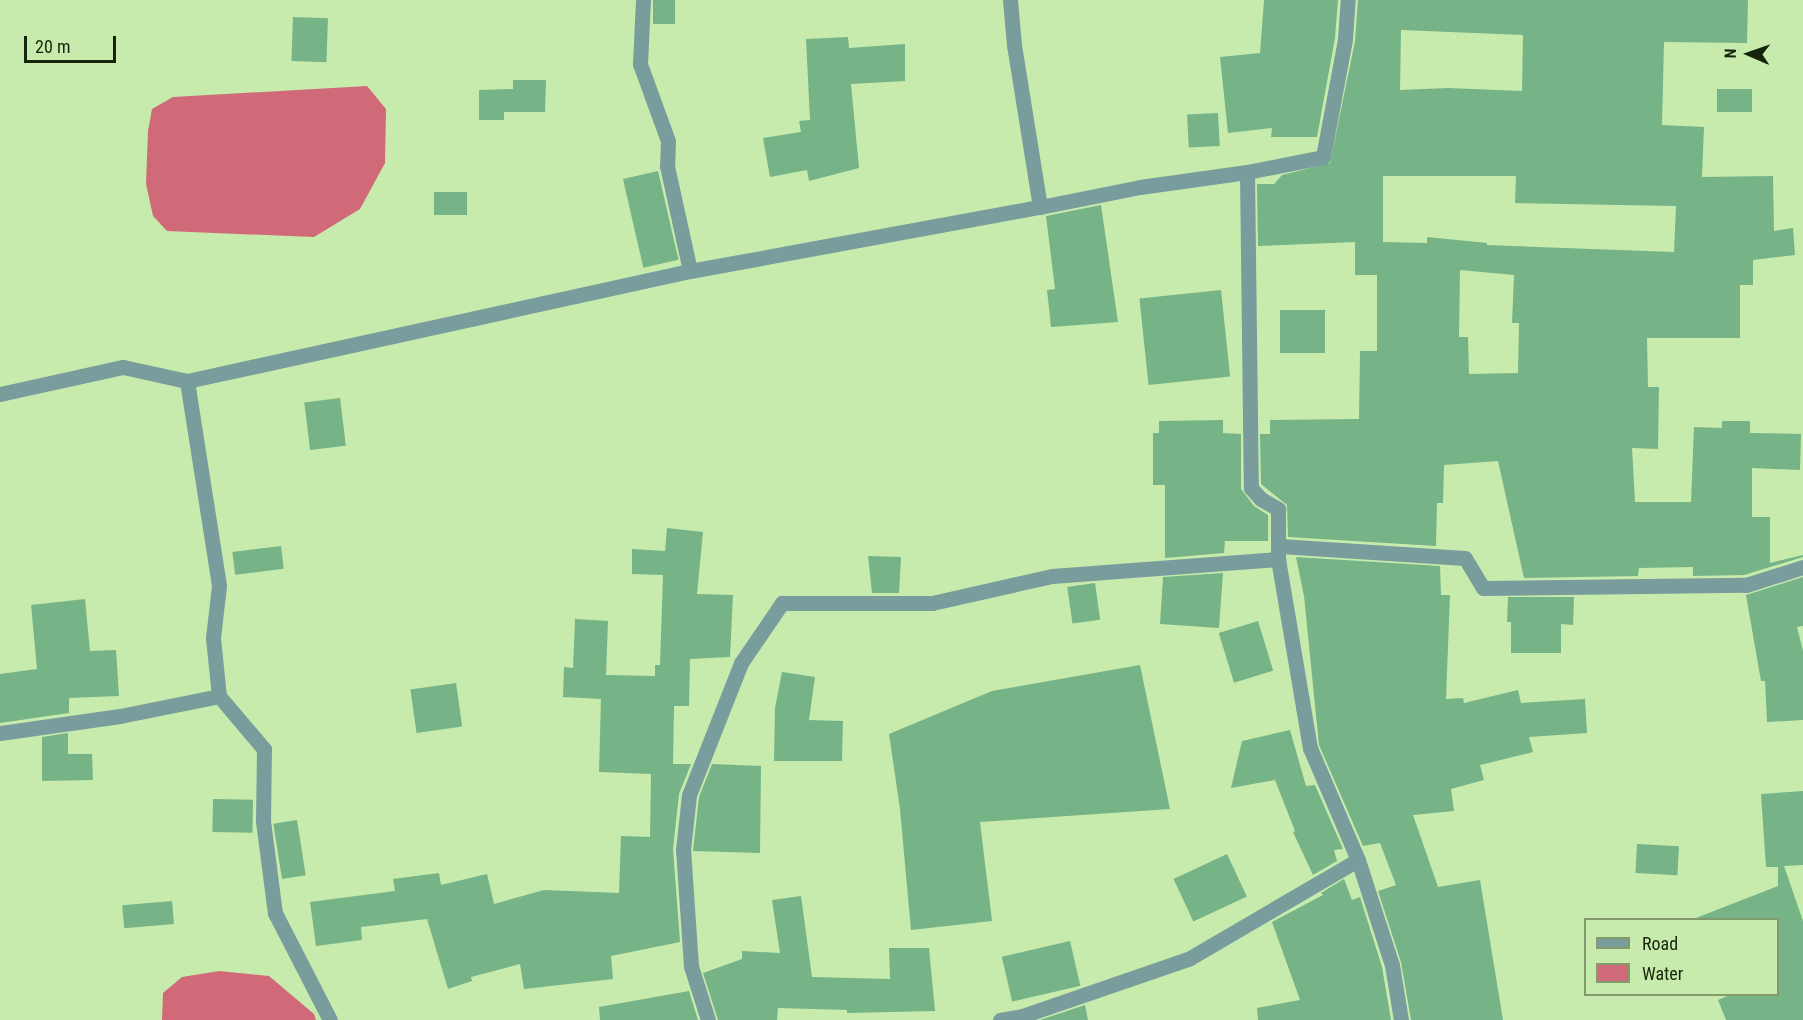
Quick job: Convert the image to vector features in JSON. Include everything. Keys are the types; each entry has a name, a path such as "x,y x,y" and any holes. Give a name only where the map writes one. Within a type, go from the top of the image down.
{"street":[{"path":"642,0 640,64 668,141 667,166 690,271"},
{"path":"1010,0 1014,45 1040,207"},
{"path":"0,394 123,367 187,381 690,271 1140,187 1247,172 1323,157 1345,39 1348,0"},
{"path":"1247,172 1251,488 1261,499 1278,509 1279,553 1310,748 1358,860 1392,965 1401,1020"},
{"path":"187,381 219,586 213,638 219,696 264,749 263,821 275,913 330,1020"},
{"path":"708,1020 691,966 683,850 689,795 741,663 782,603 932,603 1052,576 1279,553 1465,558 1483,588 1746,585 1803,567"},
{"path":"0,733 120,716 219,696"},
{"path":"1000,1020 1022,1016 1190,958 1358,860"}],"water":[{"path":"367,86 386,109 385,163 360,209 314,237 167,231 153,216 146,184 148,131 152,109 173,97"},
{"path":"219,971 269,976 314,1014 316,1020 162,1020 163,993 182,977"}],"building":[{"path":"653,0 675,0 675,24 653,24"},
{"path":"1264,0 1338,0 1335,38 1317,137 1271,137 1272,128 1228,133 1220,57 1260,53"},
{"path":"1358,0 1748,0 1747,43 1664,42 1662,125 1704,127 1702,177 1773,176 1774,231 1793,228 1795,255 1753,260 1753,285 1740,285 1740,338 1647,338 1648,387 1659,387 1658,449 1632,448 1635,502 1691,502 1694,427 1722,428 1722,421 1750,421 1750,433 1801,434 1800,470 1752,468 1752,517 1770,517 1770,563 1803,555 1803,557 1744,575 1693,576 1693,567 1639,568 1638,576 1524,578 1498,461 1444,465 1443,503 1437,503 1436,546 1288,537 1287,505 1261,484 1260,434 1270,434 1270,420 1359,419 1360,351 1377,351 1377,275 1355,275 1355,242 1258,246 1257,184 1274,184 1282,175 1330,163 1355,41","holes":["1401,30 1523,35 1522,91 1448,88 1400,90","1383,176 1516,176 1515,203 1676,206 1674,252 1487,245 1487,243 1427,237 1427,243 1383,242","1460,270 1514,275 1512,323 1519,323 1518,373 1469,374 1468,337 1459,337"]},
{"path":"293,17 328,18 326,62 291,61"},
{"path":"848,37 849,48 905,44 905,81 851,84 859,168 809,181 807,170 770,177 763,138 801,132 799,121 810,120 806,39"},
{"path":"513,80 546,80 545,112 504,112 504,120 479,120 479,90 513,89"},
{"path":"1717,89 1752,89 1752,112 1717,112"},
{"path":"1218,113 1220,146 1189,148 1187,115"},
{"path":"658,171 678,260 643,268 623,179"},
{"path":"434,192 467,192 467,215 434,215"},
{"path":"1101,205 1118,322 1051,327 1047,290 1055,289 1046,216"},
{"path":"1221,290 1230,377 1149,385 1139,299"},
{"path":"1280,310 1325,310 1325,353 1280,353"},
{"path":"340,398 346,446 310,450 304,402"},
{"path":"1223,420 1223,433 1241,434 1241,489 1254,506 1268,515 1268,541 1225,541 1224,553 1165,558 1165,485 1153,485 1153,433 1159,433 1159,421"},
{"path":"667,528 703,532 697,594 733,595 730,657 690,659 689,706 674,706 673,764 691,764 679,794 673,849 680,942 611,956 613,979 524,989 520,964 471,977 472,981 448,989 427,919 361,927 362,940 316,946 310,902 395,891 393,879 439,873 441,885 487,874 494,904 544,890 619,893 621,836 650,837 651,774 599,772 601,699 563,697 564,667 573,668 575,619 608,621 606,675 655,676 655,665 660,665 663,575 632,574 632,549 665,551"},
{"path":"281,546 284,569 235,575 232,552"},
{"path":"868,556 901,557 899,593 872,593"},
{"path":"1296,557 1440,566 1441,595 1450,595 1446,699 1463,698 1464,703 1518,690 1521,703 1585,699 1587,733 1529,737 1533,752 1480,765 1484,780 1451,789 1454,811 1413,815 1438,887 1480,880 1503,1020 1411,1020 1401,962 1378,891 1396,885 1380,843 1363,846 1319,745 1304,596"},
{"path":"1223,573 1219,628 1160,624 1163,577"},
{"path":"1803,577 1803,626 1797,627 1803,651 1803,720 1767,722 1765,681 1761,681 1746,595"},
{"path":"1095,583 1100,620 1072,624 1067,587"},
{"path":"1508,597 1574,597 1573,625 1561,624 1561,653 1511,653 1511,622 1507,622"},
{"path":"85,599 90,651 116,650 119,696 69,698 69,713 0,723 0,674 37,669 31,605"},
{"path":"1258,621 1273,671 1234,683 1219,633"},
{"path":"1140,665 1170,809 980,822 992,921 911,930 900,809 889,734 992,691"},
{"path":"782,672 815,677 809,720 843,721 842,761 774,761 775,708"},
{"path":"456,683 462,727 417,733 410,689"},
{"path":"1290,730 1306,786 1315,785 1343,849 1334,850 1337,861 1313,875 1293,832 1295,831 1275,780 1231,788 1242,741"},
{"path":"68,733 68,754 92,754 93,780 42,781 42,737"},
{"path":"712,764 761,766 760,853 693,851 699,797"},
{"path":"1803,791 1803,865 1784,866 1803,921 1803,1020 1726,1020 1718,1000 1727,996 1779,996 1779,918 1696,918 1778,886 1778,867 1766,867 1761,794"},
{"path":"213,799 253,800 252,833 212,832"},
{"path":"297,820 306,875 282,879 273,824"},
{"path":"1637,844 1679,846 1677,875 1635,873"},
{"path":"1227,854 1247,897 1193,922 1174,879"},
{"path":"1344,879 1352,900 1360,897 1382,967 1391,1020 1258,1020 1257,1008 1300,1000 1272,922 1323,895 1321,893"},
{"path":"801,896 812,977 890,979 889,948 929,948 935,1011 847,1013 847,1010 778,1008 777,1020 718,1020 703,973 742,959 742,951 780,953 772,900"},
{"path":"172,901 174,924 124,928 122,905"},
{"path":"1070,941 1080,986 1012,1002 1002,957"},
{"path":"689,991 698,1020 600,1020 599,1007"},
{"path":"1085,1005 1088,1020 1040,1020"}]}
